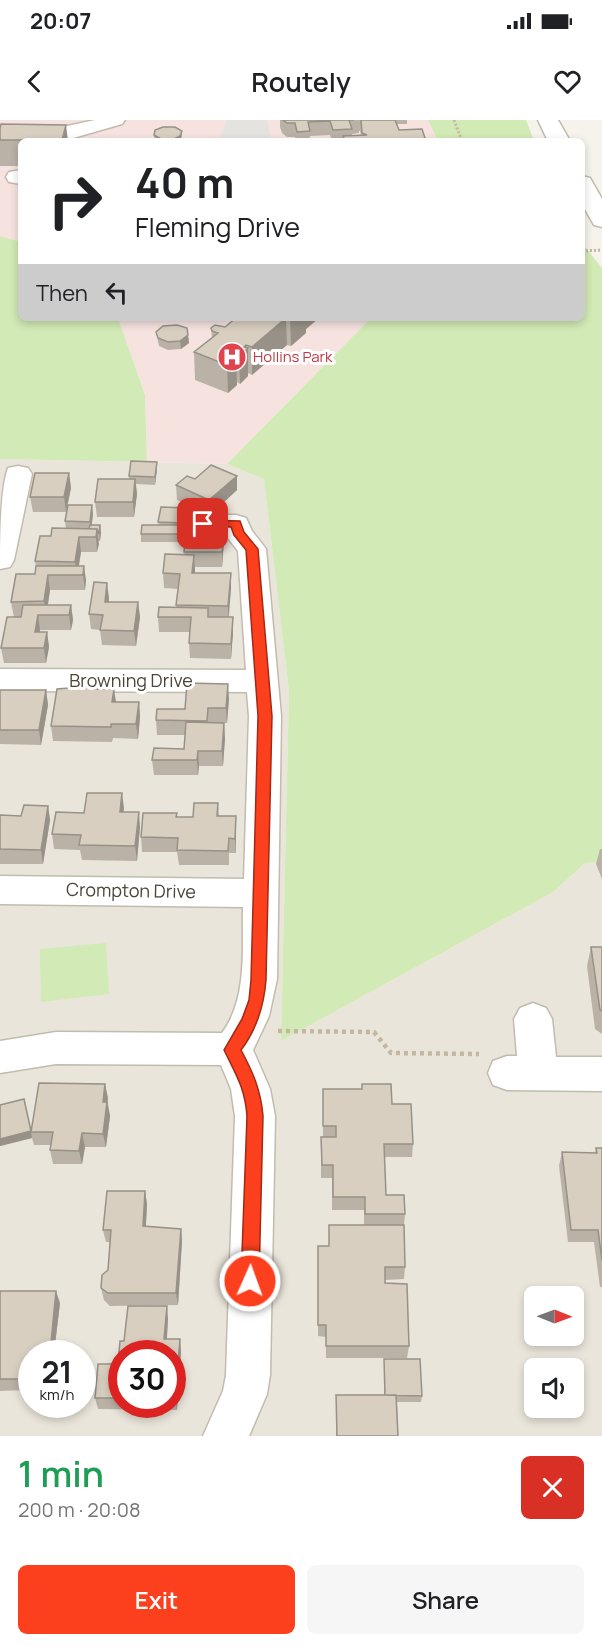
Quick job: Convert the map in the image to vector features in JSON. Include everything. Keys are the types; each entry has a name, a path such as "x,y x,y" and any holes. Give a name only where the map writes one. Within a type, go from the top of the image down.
{"street":[{"path":"548,120 557,138"},
{"path":"41,138 125,123"},
{"path":"0,139 18,139"},
{"path":"585,189 602,220"},
{"path":"0,560 19,474"},
{"path":"203,524 236,524 238,533 252,549 265,716 259,980 256,1000 241,1034 246,1074 253,1095 255,1116 248,1375 245,1394 226,1436"},
{"name":"Browning Drive","path":"0,680 262,681"},
{"name":"Crompton Drive","path":"0,890 262,893"},
{"path":"532,1018 523,1073 602,1074"},
{"path":"0,1058 56,1048 241,1034"}],"path":[{"path":"454,120 461,138"},
{"path":"585,251 602,250"},
{"path":"241,1034 374,1032 391,1053 485,1054 523,1073"}],"shaded area":[{"path":"0,120 428,120 437,138 18,138 18,241 0,236"},
{"path":"227,120 267,120 271,138 222,138"},
{"name":"Hollins Park","path":"119,321 368,321 227,464 147,462 145,395"},
{"path":"0,459 227,464 264,479 289,691 281,1041 553,892 585,863 602,862 602,1436 0,1436"}],"green space":[{"path":"428,120 526,120 533,138 437,138"},
{"path":"0,236 18,241 18,321 119,321 145,395 147,462 0,459"},
{"path":"585,247 602,268 602,862 585,863 553,892 281,1041 289,691 264,479 227,464 368,321 585,321"},
{"path":"106,943 109,994 41,1002 40,949"}],"building":[{"path":"283,120 349,120 352,129 333,130 330,121 308,122 310,131 297,132 295,123 287,123"},
{"path":"361,120 395,120 399,130 422,129 425,138 344,138 343,136 367,135 362,133"},
{"path":"1,124 66,125 63,138 0,140"},
{"path":"175,127 182,131 176,138 159,138 154,135 155,130"},
{"path":"232,321 282,321 252,347 246,345 244,347 248,348 239,356 235,354 233,356 236,357 227,365 194,352 218,333 212,331 211,328 215,325 225,327"},
{"path":"177,325 187,328 188,335 180,341 168,342 158,338 156,332 163,326"},
{"path":"131,461 157,462 155,477 129,476"},
{"path":"211,465 237,476 209,500 176,485 187,476 195,479"},
{"path":"35,473 69,473 64,497 30,497"},
{"path":"98,479 135,479 133,502 95,502"},
{"path":"68,505 92,505 90,522 65,521"},
{"path":"161,507 188,508 185,523 158,522"},
{"path":"90,525 100,525 99,533 97,529 89,529"},
{"path":"142,525 185,525 184,534 141,534"},
{"path":"187,526 224,526 222,552 184,552"},
{"path":"52,528 97,529 96,537 79,537 75,562 35,561 40,536 51,536"},
{"path":"165,554 194,555 192,573 231,573 228,606 176,605 180,574 163,573"},
{"path":"36,566 84,566 83,575 48,575 44,601 11,602 16,574 35,574"},
{"path":"94,582 107,583 105,602 138,602 134,631 100,630 103,615 89,614"},
{"path":"23,605 71,605 69,615 38,615 35,632 47,632 44,648 1,648 7,617 21,617"},
{"path":"159,607 208,608 208,617 233,617 231,644 189,643 191,617 158,617"},
{"path":"187,683 228,684 226,708 208,708 207,721 156,720 157,709 185,709"},
{"path":"93,686 93,689 114,689 112,702 139,702 136,724 111,724 111,727 51,726 57,689"},
{"path":"0,690 46,690 39,730 0,730"},
{"path":"186,722 224,723 222,751 198,751 197,760 152,760 154,748 184,749"},
{"path":"87,793 122,793 120,812 139,812 135,846 79,845 81,835 52,834 56,812 84,813"},
{"path":"194,803 218,803 217,816 236,816 235,839 229,838 228,851 177,850 178,838 141,837 143,813 177,813 176,817 193,817"},
{"path":"24,805 48,806 41,850 0,849 0,815 21,816"},
{"path":"591,947 602,947 602,1011 600,1010"},
{"path":"39,1083 105,1084 103,1102 107,1102 103,1134 82,1133 79,1151 50,1150 53,1132 31,1132"},
{"path":"362,1084 391,1084 392,1104 411,1104 413,1144 384,1144 386,1195 404,1195 405,1214 365,1214 365,1197 333,1197 333,1165 322,1165 321,1137 336,1137 336,1126 323,1126 323,1089 362,1089"},
{"path":"24,1099 31,1131 0,1139 0,1105"},
{"path":"596,1148 602,1148 602,1260 598,1230 571,1230 562,1152 597,1153"},
{"path":"107,1191 145,1191 143,1226 181,1229 176,1293 108,1293 101,1288 102,1275 108,1270 111,1230 103,1230"},
{"path":"329,1225 404,1225 405,1267 385,1267 385,1283 407,1284 409,1346 326,1346 326,1325 318,1325 318,1246 329,1246"},
{"path":"0,1291 56,1291 51,1340 18,1340 18,1379 0,1379"},
{"path":"128,1306 167,1306 164,1339 180,1339 180,1340 124,1340"},
{"path":"384,1359 420,1359 422,1396 385,1395"},
{"path":"98,1364 108,1364 108,1398 96,1398"},
{"path":"336,1395 396,1395 398,1436 337,1436"}],"place":[{"name":"Hollins Park","path":"232,357"}],"route":[{"path":"203,524 236,524 238,533 252,549 265,716 259,980 250,1019 242,1037 232,1050 246,1074 253,1095 255,1116 250,1281"}]}
